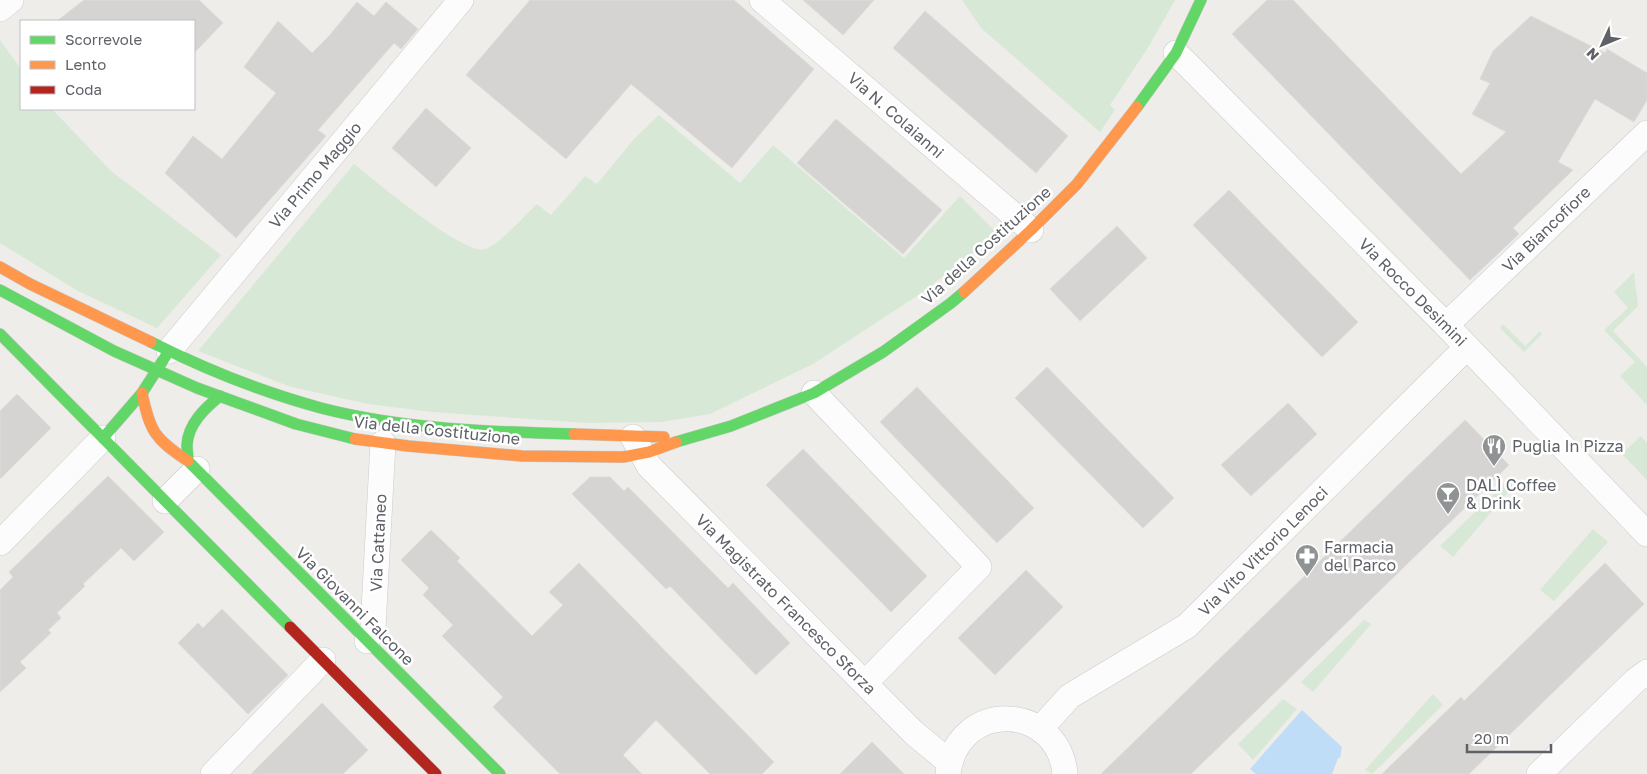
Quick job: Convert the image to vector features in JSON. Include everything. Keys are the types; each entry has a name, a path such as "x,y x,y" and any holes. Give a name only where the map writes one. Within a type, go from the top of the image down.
{"street":[{"path":"0,10 12,0"},
{"name":"Via Primo Maggio","path":"163,360 461,0"},
{"name":"Via N. Colaianni","path":"762,0 1030,230"},
{"name":"Via della Costituzione","path":"0,290 114,351 163,360 240,381 321,408 380,420 485,432 637,445 688,437 731,426 814,393 883,352 951,302 1077,184 1176,53 1201,0"},
{"name":"Via Rocco Desimini","path":"1176,53 1446,325 1647,534"},
{"name":"Via Biancofiore","path":"1446,325 1647,133"},
{"name":"Via della Costituzione","path":"0,267 163,360 220,396 296,424 350,438 383,443 522,456 623,457 637,445"},
{"path":"0,334 436,774"},
{"name":"Via Vito Vittorio Lenoci","path":"1040,729 1070,696 1187,626 1467,347"},
{"path":"0,543 103,438 142,393 163,360"},
{"name":"Via Giovanni Falcone","path":"142,393 150,425 157,437 193,465 500,774"},
{"path":"814,393 979,567 865,683"},
{"path":"165,501 193,465 187,443 192,428 204,410 220,396"},
{"name":"Via della Costituzione","path":"637,445 649,452 688,437"},
{"name":"Via Cattaneo","path":"367,641 374,628 383,443"},
{"name":"Via Magistrato Francesco Sforza","path":"637,445 649,466 948,768"},
{"path":"213,774 324,660"},
{"path":"1539,774 1636,680 1647,672"},
{"path":"948,768 957,744 970,731 986,722 1004,718 1023,720 1040,729 1052,740 1061,755 1065,774"}],"green space":[{"path":"962,0 1175,0 1149,46 1110,105 1115,110 1100,132 981,28"},
{"path":"0,40 20,68 20,110 53,110 111,171 221,255 157,328 78,291 0,243"},
{"path":"659,115 740,183 773,145 904,258 960,196 997,233 923,292 813,364 710,414 662,422 587,423 432,412 368,404 288,386 198,351 354,164 439,229 474,248 485,249 504,236 537,204 551,215 585,176 597,184 634,139"},
{"path":"1634,272 1638,306 1613,331 1647,367 1647,405 1620,376 1635,362 1604,330 1628,308 1614,292"},
{"path":"1503,324 1525,346 1540,331 1542,334 1524,352 1500,328"},
{"path":"1641,436 1647,443 1647,480 1622,454"},
{"path":"1509,479 1515,484 1453,557 1440,546"},
{"path":"1593,529 1608,542 1554,601 1540,590"},
{"path":"1364,620 1371,624 1313,692 1301,682"},
{"path":"1433,694 1443,705 1372,774 1365,770"},
{"path":"1283,699 1297,709 1253,760 1238,744"}],"water":[{"path":"1302,710 1342,747 1340,758 1338,758 1332,774 1256,774 1250,769"}],"building":[{"path":"84,0 199,0 223,23 195,52 195,20 58,20"},
{"path":"530,0 734,0 814,69 732,168 631,84 566,159 466,75"},
{"path":"803,0 874,0 843,35"},
{"path":"1267,0 1293,0 1461,174 1506,132 1472,114 1490,83 1480,79 1493,51 1531,16 1605,53 1607,49 1647,73 1647,100 1634,122 1595,99 1558,162 1573,170 1513,228 1519,234 1470,280 1232,34"},
{"path":"357,2 374,16 386,2 418,29 401,49 394,43 318,130 326,136 236,238 165,173 193,136 222,159 276,93 244,67 278,21 312,53"},
{"path":"925,11 1068,136 1036,173 893,48"},
{"path":"426,108 471,148 436,187 392,148"},
{"path":"836,119 942,210 903,254 797,163"},
{"path":"1229,190 1358,322 1322,357 1193,225"},
{"path":"1117,226 1147,258 1080,321 1050,289"},
{"path":"1047,367 1174,498 1143,528 1015,398"},
{"path":"917,387 1034,508 997,543 880,422"},
{"path":"17,394 51,428 0,479 0,411"},
{"path":"1288,403 1317,434 1251,496 1221,465"},
{"path":"1465,420 1509,465 1191,774 1101,774"},
{"path":"803,449 927,576 891,612 766,485"},
{"path":"108,476 164,532 134,561 121,548 83,584 85,586 57,613 61,618 48,630 51,633 20,662 26,668 0,692 0,590 13,577 9,572"},
{"path":"590,477 610,477 624,491 628,487 728,588 733,583 790,643 756,675 670,586 666,589 572,494"},
{"path":"431,530 460,558 457,561 532,636 563,605 549,592 579,563 774,762 762,774 710,774 656,720 623,755 642,774 560,774 493,707 503,697 442,636 453,625 423,595 429,588 401,560"},
{"path":"1605,563 1644,604 1469,774 1382,774 1461,697 1464,701"},
{"path":"1026,570 1063,607 995,675 958,638"},
{"path":"222,609 288,675 248,714 178,643 198,623 203,628"},
{"path":"322,703 368,750 343,774 251,774"},
{"path":"872,742 904,774 840,774"}],"traffic: fast":[{"path":"1137,107 1176,53 1201,0"},
{"path":"0,290 114,351 197,388 296,424 355,439"},
{"path":"676,442 731,426 814,393 883,352 964,292"},
{"path":"0,334 290,627"},
{"path":"151,342 256,387 300,402 352,415 383,421 447,428 574,434"},
{"path":"103,438 142,393 167,354"},
{"path":"220,396 203,411 190,430 187,445 188,461 500,774"}],"traffic: slow":[{"path":"964,292 1077,184 1137,107"},
{"path":"0,267 30,284 151,342"},
{"path":"142,393 151,426 168,447 188,461"},
{"path":"574,434 664,437"},
{"path":"355,439 408,446 522,456 623,457 649,452 676,442"}],"traffic: jam":[{"path":"290,627 436,774"}],"place":[{"name":"Puglia In Pizza","path":"1494,467"},
{"name":"DALÌ Coffee & Drink","path":"1448,515"},
{"name":"Farmacia del Parco","path":"1307,577"}]}
